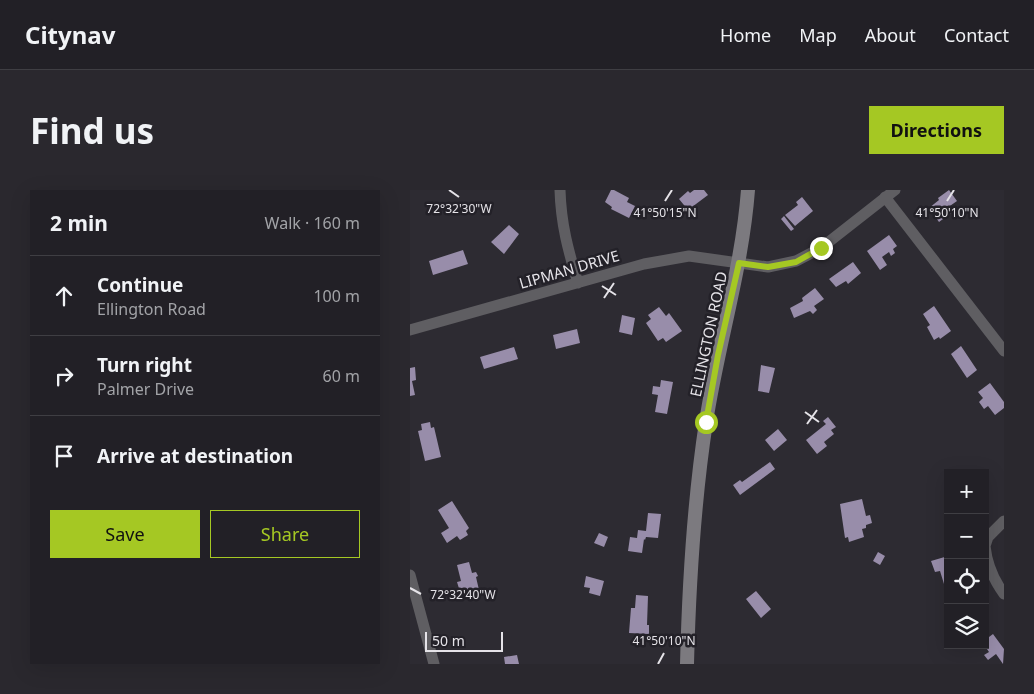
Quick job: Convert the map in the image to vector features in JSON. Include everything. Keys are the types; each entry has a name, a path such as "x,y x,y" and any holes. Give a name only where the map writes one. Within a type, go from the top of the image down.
{"main road":[{"name":"ELLINGTON ROAD","path":"687,664 694,527 706,422 718,355 739,263 748,190"}],"street":[{"path":"560,190 560,208 566,244 578,283"},
{"name":"LIPMAN DRIVE","path":"410,330 644,264 689,256 768,267 796,262 821,248 895,190"},
{"path":"885,198 1004,350"},
{"path":"989,536 1004,521"},
{"path":"987,559 995,582 1004,594"},
{"path":"410,575 434,664"}],"building":[{"path":"611,190 629,198 627,202 635,206 629,218 611,209 612,207 605,202"},
{"path":"694,190 704,190 708,195 688,210 679,199 688,191 690,193"},
{"path":"949,190 957,201 947,208 951,213 939,222 929,208"},
{"path":"802,197 813,211 795,226 785,215 798,205 796,202"},
{"path":"784,216 794,229 791,231 781,219"},
{"path":"509,225 519,234 504,254 491,242"},
{"path":"889,235 897,246 893,249 895,253 891,256 889,252 882,257 887,265 880,270 867,251"},
{"path":"463,250 468,264 433,275 429,261"},
{"path":"853,262 861,273 848,284 846,281 836,287 829,279"},
{"path":"815,288 824,299 814,306 817,310 813,314 810,311 794,318 790,308 803,301 802,298"},
{"path":"934,306 951,331 940,339 939,337 934,340 927,327 930,325 923,314"},
{"path":"659,307 666,316 669,313 682,331 666,342 663,338 658,341 646,323 651,319 648,315"},
{"path":"622,315 635,318 632,335 619,332"},
{"path":"577,329 580,343 556,349 553,335"},
{"path":"961,346 977,370 967,378 951,354"},
{"path":"514,347 518,359 484,369 480,357"},
{"path":"761,365 775,368 769,393 758,391"},
{"path":"415,367 416,380 412,381 415,395 410,396 410,368"},
{"path":"661,380 673,382 667,414 655,412 658,395 652,394 653,386 660,387"},
{"path":"990,383 1004,402 1004,408 995,415 988,406 984,409 979,402 983,398 978,392"},
{"path":"828,417 836,427 831,430 834,434 824,442 827,446 817,454 806,440 826,424 823,421"},
{"path":"430,422 431,428 434,427 441,457 425,461 418,431 422,430 421,424"},
{"path":"778,429 787,440 774,451 765,440"},
{"path":"770,462 775,469 740,495 733,485 740,480 742,482"},
{"path":"862,499 866,516 870,515 872,523 862,529 864,537 849,542 848,537 845,538 840,504"},
{"path":"452,501 469,528 466,531 468,535 460,540 457,536 447,543 441,533 449,528 438,510"},
{"path":"648,513 661,514 658,538 646,537 642,553 628,551 630,537 637,538 638,530 646,531"},
{"path":"599,533 608,537 604,547 594,543"},
{"path":"878,552 885,556 880,565 873,561"},
{"path":"944,557 944,584 940,571 935,572 931,561"},
{"path":"469,562 472,573 476,572 478,576 476,577 479,590 461,595 457,582 461,581 457,565"},
{"path":"586,576 604,581 600,596 589,593 590,588 584,587"},
{"path":"756,591 771,609 761,618 746,599"},
{"path":"636,595 648,596 647,625 649,625 649,634 629,633 631,608 635,608"},
{"path":"993,634 1004,649 1003,664 996,654 988,660 984,655 989,652 987,649 989,649 989,637"},
{"path":"517,655 519,664 505,664 504,657"}],"route":[{"path":"706,422 718,355 739,263 768,267 796,262 821,248"}]}
